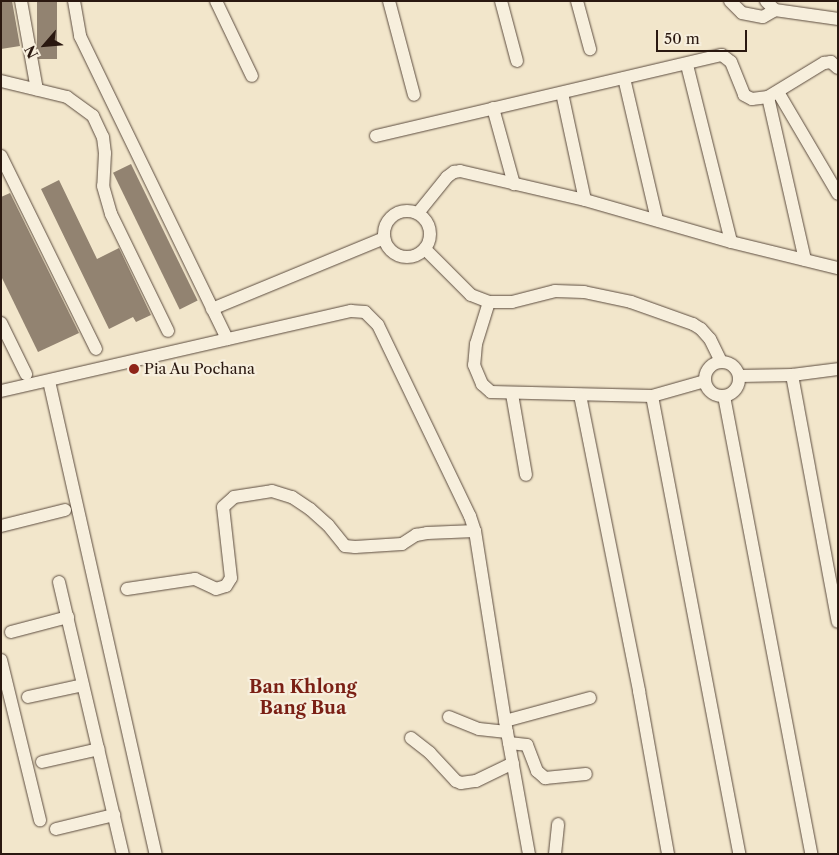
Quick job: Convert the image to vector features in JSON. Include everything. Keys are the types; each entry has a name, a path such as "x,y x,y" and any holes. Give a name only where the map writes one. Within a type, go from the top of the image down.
{"street":[{"path":"21,1 37,90"},
{"path":"74,1 80,36 227,338"},
{"path":"216,1 252,76"},
{"path":"390,1 414,95"},
{"path":"501,1 517,61"},
{"path":"577,1 590,49"},
{"path":"732,2 742,13 764,17 771,6 838,19"},
{"path":"376,136 687,65 722,55 731,62 744,95 752,99 773,95 824,63 831,62 838,68"},
{"path":"687,65 731,242"},
{"path":"624,78 656,220"},
{"path":"1,81 67,97 92,116 99,127 105,153 103,186 106,200 168,332"},
{"path":"562,93 584,200"},
{"path":"773,95 838,194"},
{"path":"773,95 804,260"},
{"path":"493,108 514,184"},
{"path":"1,156 96,349"},
{"path":"418,213 447,177 454,172 460,171 584,200 731,242 838,268"},
{"path":"411,211 418,213 424,217 430,230 428,244 425,249 419,254 404,257 391,251 384,238 386,223 396,213 411,211"},
{"path":"212,309 384,238"},
{"path":"425,249 471,295 489,302 512,302 555,291 584,292 631,302 701,329 710,339 722,362 733,366 740,376"},
{"path":"489,302 476,344 474,365 482,384 491,392 652,396 705,381"},
{"path":"1,391 351,311 365,312 378,325 470,516 475,531 507,732 529,854"},
{"path":"1,323 26,374"},
{"path":"722,362 709,368 705,381 711,392 724,396 736,390 740,376"},
{"path":"740,376 792,375 838,369"},
{"path":"792,375 838,622"},
{"path":"49,381 156,854"},
{"path":"512,394 526,475"},
{"path":"580,395 639,692 668,854"},
{"path":"652,396 739,854"},
{"path":"724,396 811,854"},
{"path":"127,589 195,579 216,589 226,586 231,578 223,507 234,497 272,491 292,497 310,508 328,525 345,546 402,544 416,535 475,531"},
{"path":"1,526 65,510"},
{"path":"59,582 123,854"},
{"path":"11,632 68,617"},
{"path":"1,660 40,820"},
{"path":"28,698 83,685"},
{"path":"507,732 542,709 590,698"},
{"path":"449,717 479,729 507,732 527,745 537,771 545,778 586,774"},
{"path":"411,738 430,752 456,781 461,783 476,781 513,763"},
{"path":"42,762 98,749"},
{"path":"56,829 114,815"},
{"path":"554,854 558,824"}],"building":[{"path":"1,1 12,1 20,46 1,49"},
{"path":"37,1 57,1 57,59 37,59"},
{"path":"131,164 198,301 180,309 113,173"},
{"path":"59,180 97,259 119,248 151,315 136,322 133,317 109,329 41,189"},
{"path":"10,193 79,333 38,352 1,276 1,197"}],"place":[{"name":"Pia Au Pochana","path":"134,369"}],"district":[{"name":"Ban Khlong Bang Bua","path":"303,698"}]}
